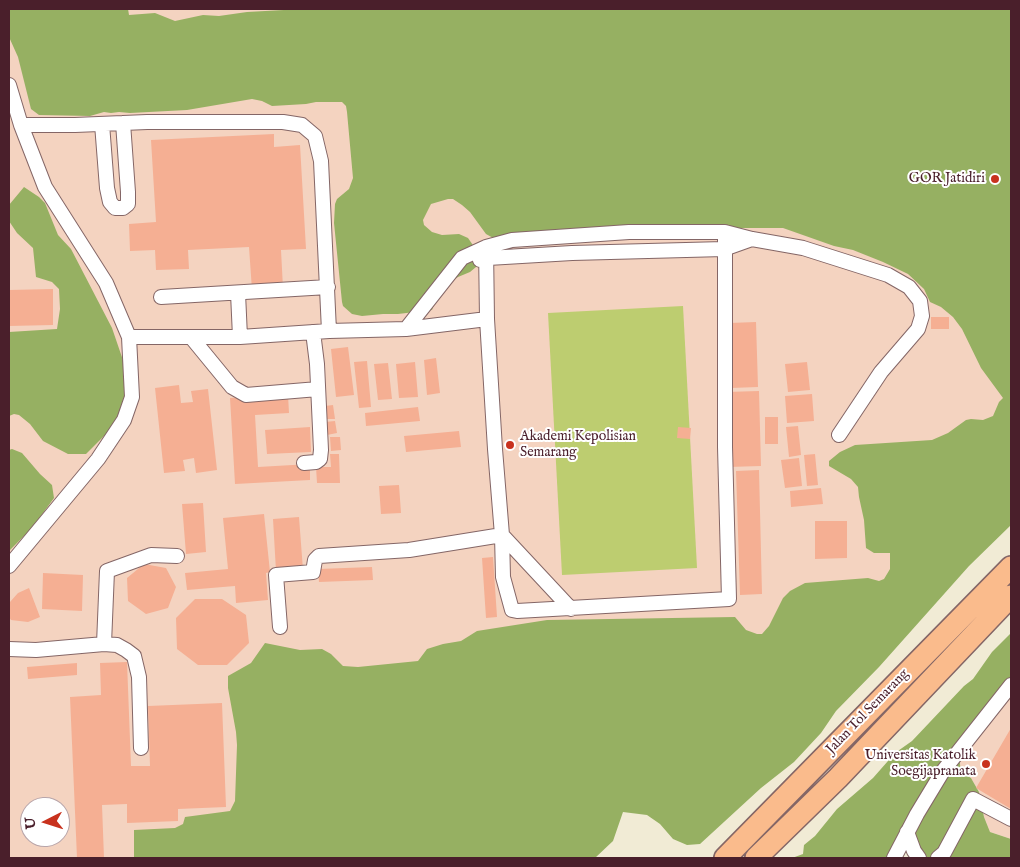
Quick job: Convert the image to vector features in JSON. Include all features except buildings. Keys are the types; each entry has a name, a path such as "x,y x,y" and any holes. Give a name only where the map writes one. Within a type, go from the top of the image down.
{"highway":[{"name":"Jalan Tol Semarang","path":"725,858 1011,567"},
{"name":"Jalan Tol Semarang","path":"756,858 838,778 1011,596"}],"lane":[{"path":"9,85 21,125 45,187 106,284 129,337 132,397 124,420 98,459 9,566"},
{"path":"21,125 283,122 302,125 315,136 321,162 329,332"},
{"path":"102,124 110,202 116,208 123,208 128,204 123,123"},
{"path":"406,329 453,268 512,240 628,232 725,232 803,248 888,275 909,287 920,301 922,316 918,329 881,372 839,435"},
{"path":"487,253 487,319 502,535 502,577 512,610 517,612 729,599 725,447 725,232"},
{"path":"487,253 724,249 752,239"},
{"path":"161,297 328,287"},
{"path":"238,292 240,337"},
{"path":"129,337 240,337 406,329 487,319"},
{"path":"304,463 316,462 320,458 321,450 314,332"},
{"path":"191,337 232,387 246,395 318,389"},
{"path":"502,535 571,609"},
{"path":"280,627 276,575 313,572 315,560 319,556 409,550 502,535"},
{"path":"104,644 107,571 151,555 177,556"},
{"path":"9,649 36,650 104,644 117,645 126,650 134,656 139,676 142,748"},
{"path":"894,858 943,771 1011,685"},
{"path":"938,858 944,853 973,799 1011,820"},
{"path":"907,832 914,851 919,858"}],"shaded area":[{"name":"Akademi Kepolisian Semarang","path":"9,9 1002,9 1011,370 1011,519 862,662 245,858 9,858"},
{"name":"Universitas Katolik Soegijapranata","path":"1011,676 1011,839 990,832 984,817 979,792 971,778 961,772 959,756 970,729"}],"green space":[{"path":"9,9 128,9 129,15 155,13 175,21 203,15 219,16 247,12 302,9 1011,9 1011,525 969,566 879,667 836,711 821,733 794,762 761,788 700,844 687,845 673,839 660,824 647,815 623,812 613,841 595,858 134,858 134,830 175,828 183,824 185,817 230,811 235,801 237,745 228,688 228,676 251,663 265,643 300,650 322,649 331,654 343,666 358,667 418,661 427,649 461,641 477,631 547,620 735,617 746,630 762,634 769,626 783,598 790,591 805,583 868,578 879,581 884,579 890,569 890,553 874,553 866,548 864,520 858,487 851,479 829,466 829,461 840,452 855,445 932,440 948,433 966,420 983,420 993,416 999,402 1003,398 981,368 962,329 953,317 941,307 930,302 924,289 908,274 853,250 834,246 783,228 738,228 705,231 647,225 554,231 495,239 486,234 470,212 462,205 453,199 448,199 431,204 423,220 424,225 432,232 442,235 459,234 468,238 479,254 476,267 440,289 432,310 362,316 352,314 343,306 342,302 334,223 337,199 349,189 353,178 347,112 346,106 342,102 272,106 252,99 187,110 130,113 104,112 90,116 39,115 31,109 18,57 9,37"},
{"path":"24,187 45,203 58,235 71,249 112,328 126,369 127,390 119,414 109,431 86,454 68,454 43,441 30,424 19,415 9,416 9,332 57,329 60,309 59,289 52,282 36,277 33,248 17,233 9,221 9,205"},
{"path":"683,306 697,568 562,575 548,313"},
{"path":"12,449 22,453 52,485 54,498 32,528 9,551 9,450"},
{"path":"1011,633 1011,676 970,729 959,756 961,772 971,778 979,792 984,817 990,832 1011,839 1011,858 911,858 905,849 893,858 792,858 803,854 804,845 815,836 837,809 873,778 895,753 912,741 964,686 973,679 992,652"}],"place":[{"name":"GOR Jatidiri","path":"995,179"},
{"name":"Akademi Kepolisian Semarang","path":"510,445"},
{"name":"Universitas Katolik Soegijapranata","path":"986,764"}]}
